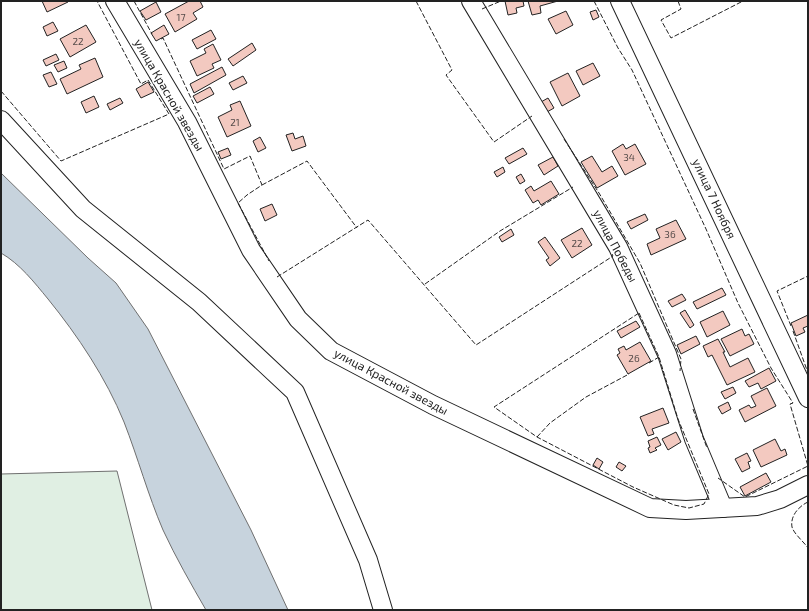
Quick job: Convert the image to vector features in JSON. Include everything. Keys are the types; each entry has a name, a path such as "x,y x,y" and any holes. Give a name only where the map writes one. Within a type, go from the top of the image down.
{"street":[{"name":"улица Красной звезды","path":"115,1 187,122 251,250 298,319 331,350 433,405 650,508 686,510 756,506 780,499 808,485"},
{"name":"улица Победы","path":"471,1 618,247 667,354 694,439 723,508"},
{"name":"улица 7 Ноября","path":"620,1 808,398"},
{"path":"1,120 83,209 199,302 295,392 368,560 383,610"}],"green space":[{"path":"117,471 152,610 1,610 1,474"}],"shaded area":[{"path":"1,173 88,258 116,283 148,329 251,530 288,610 206,610 178,561 163,530 124,422 109,389 59,313 21,268 1,253"}],"building":[{"path":"42,1 67,1 68,2 47,12"},
{"path":"189,1 200,1 203,7 193,13 197,19 175,32 165,14"},
{"path":"505,1 523,1 524,6 516,8 517,13 508,15"},
{"path":"528,1 558,1 540,6 541,13 532,15"},
{"path":"156,2 161,12 146,20 140,11"},
{"path":"596,10 599,17 593,20 590,12"},
{"path":"566,11 573,25 556,34 548,19"},
{"path":"53,22 58,31 47,36 43,27"},
{"path":"86,25 96,42 70,57 60,39"},
{"path":"164,25 169,34 156,41 151,33"},
{"path":"211,30 216,39 197,49 192,40"},
{"path":"252,43 256,50 233,66 228,59"},
{"path":"213,44 221,60 212,64 214,68 197,76 190,61 206,53 204,49"},
{"path":"56,54 59,60 46,66 43,60"},
{"path":"95,58 103,77 67,94 60,79 81,69 79,65"},
{"path":"64,61 67,68 58,72 54,65"},
{"path":"593,63 600,76 583,85 576,71"},
{"path":"222,67 226,75 194,93 190,84"},
{"path":"51,72 57,84 49,87 43,75"},
{"path":"568,73 580,96 562,106 550,82"},
{"path":"243,76 247,83 233,90 229,83"},
{"path":"148,82 154,92 141,98 136,89"},
{"path":"210,87 214,94 197,103 193,96"},
{"path":"94,96 99,107 86,113 81,102"},
{"path":"120,98 123,103 110,110 107,104"},
{"path":"548,98 554,108 547,112 541,102"},
{"path":"240,101 251,126 227,137 218,117 232,110 230,105"},
{"path":"293,133 295,139 303,136 306,146 292,151 286,135"},
{"path":"260,137 266,148 258,152 253,141"},
{"path":"623,144 626,149 635,144 646,164 625,175 612,151"},
{"path":"228,148 231,155 221,159 218,152"},
{"path":"523,148 527,154 509,164 505,158"},
{"path":"592,156 602,172 612,166 618,176 597,188 581,162"},
{"path":"553,157 558,166 544,175 538,165"},
{"path":"503,167 505,172 497,177 494,172"},
{"path":"521,174 525,181 520,184 516,177"},
{"path":"551,181 559,194 541,205 538,200 533,203 525,190 531,186 534,191"},
{"path":"272,204 277,215 265,221 260,209"},
{"path":"645,214 648,220 631,229 627,222"},
{"path":"676,220 686,239 651,255 647,244 660,238 656,229"},
{"path":"582,228 592,245 572,258 561,240"},
{"path":"511,229 514,235 502,242 499,237"},
{"path":"545,237 560,258 550,266 546,260 549,258 538,242"},
{"path":"722,288 726,295 697,309 693,302"},
{"path":"682,294 686,300 672,307 668,301"},
{"path":"685,310 694,325 690,328 680,313"},
{"path":"723,311 730,325 707,337 700,322"},
{"path":"808,315 808,326 803,328 805,332 796,336 791,323"},
{"path":"636,321 640,327 621,338 617,331"},
{"path":"742,329 745,336 749,334 754,344 730,356 721,339"},
{"path":"696,336 700,344 681,354 677,345"},
{"path":"718,339 725,352 723,352 730,367 748,358 755,372 727,385 712,355 708,357 703,346"},
{"path":"640,342 651,361 628,374 617,355 620,353 618,349 624,346 626,350"},
{"path":"769,368 776,381 761,389 758,383 749,387 745,381"},
{"path":"733,387 736,393 725,399 721,392"},
{"path":"767,388 776,406 745,422 739,410 749,405 751,408 756,406 751,396"},
{"path":"728,402 731,409 722,414 718,407"},
{"path":"663,408 669,423 652,429 654,434 648,436 640,417"},
{"path":"676,432 681,442 668,450 662,439"},
{"path":"657,437 661,445 655,448 657,450 650,453 648,441"},
{"path":"775,439 781,451 785,449 787,455 761,467 753,450"},
{"path":"747,453 751,461 748,462 750,468 742,472 735,459"},
{"path":"597,458 603,462 599,469 593,465"},
{"path":"619,462 626,466 622,471 616,467"},
{"path":"766,473 771,482 745,496 740,487"}],"fence":[{"path":"1,91 61,161 169,114 148,80 141,84 97,1"},
{"path":"134,1 152,34"},
{"path":"416,1 452,70 446,75 494,142 532,116"},
{"path":"482,9 501,1"},
{"path":"594,1 618,48 632,70 706,229 738,303 771,368 793,403 790,404 808,466 745,497 718,478"},
{"path":"678,1 681,9 661,20 671,38 743,1"},
{"path":"161,39 163,38 224,169 250,156 262,185 238,203 269,261"},
{"path":"564,139 599,193 640,263 681,359 680,371"},
{"path":"262,185 307,161 357,228"},
{"path":"425,284 500,231 573,187"},
{"path":"277,277 368,220 476,345 613,256 612,254"},
{"path":"791,326 777,291 808,276"},
{"path":"639,313 659,357 678,419 709,494 704,504 689,508 674,505 633,487 537,437 494,407 639,313"},
{"path":"793,331 808,373"},
{"path":"649,363 659,357"},
{"path":"537,437 550,423 586,397 629,374"},
{"path":"693,409 707,448"},
{"path":"808,502 801,506 792,519 792,527 808,548"}]}
